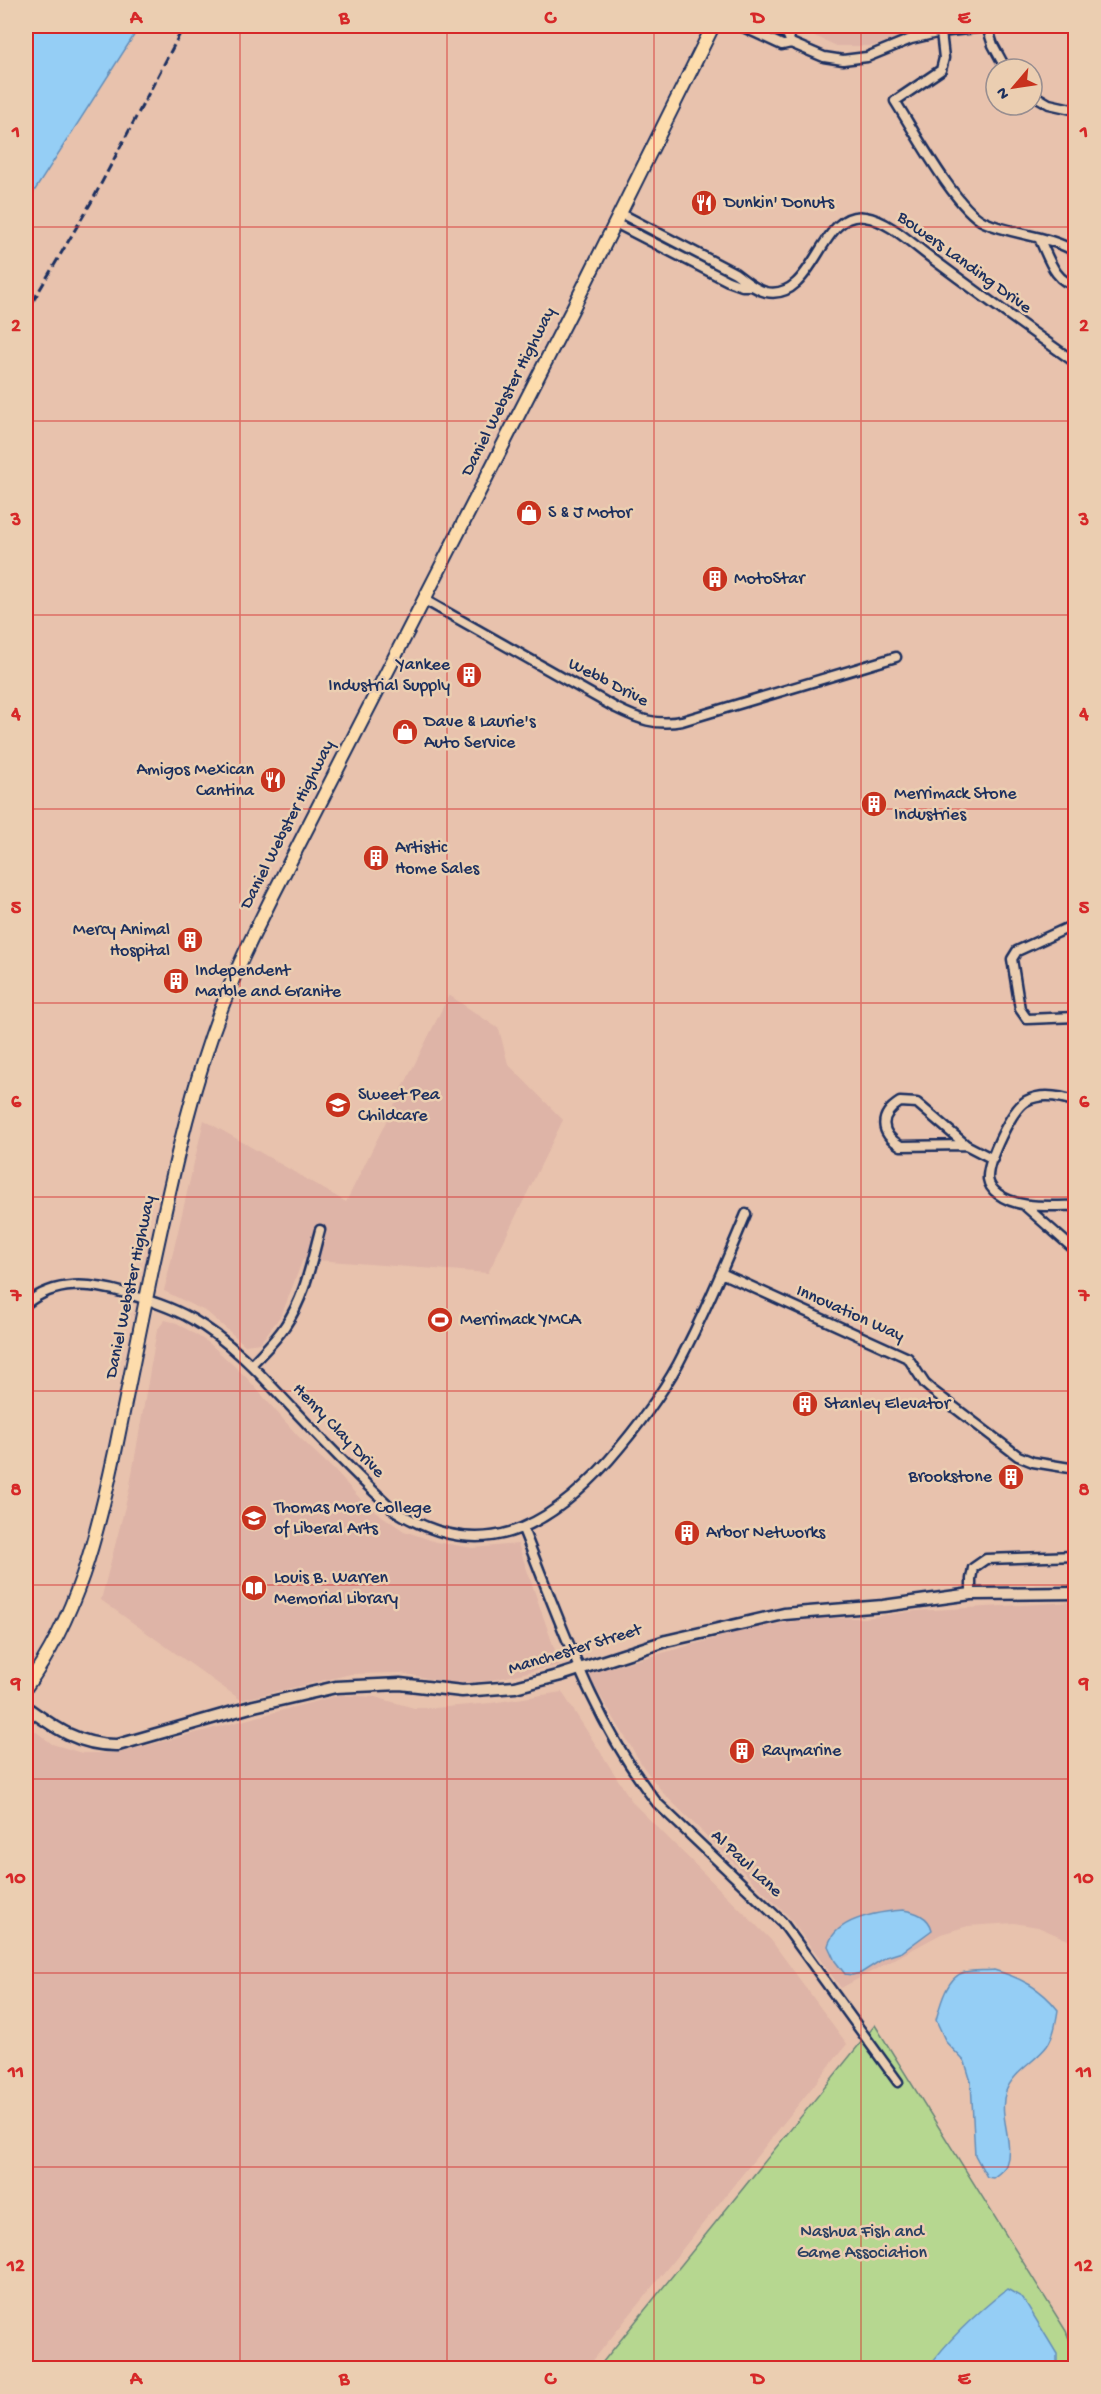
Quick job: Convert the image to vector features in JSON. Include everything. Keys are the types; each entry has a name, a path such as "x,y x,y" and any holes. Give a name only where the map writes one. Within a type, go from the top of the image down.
{"main road":[{"name":"Daniel Webster Highway","path":"26,1687 51,1648 67,1615 94,1545 110,1481 189,1107 226,994 273,895 713,26"}],"street":[{"path":"741,26 782,45 791,43 813,54 843,60 867,57 911,39 941,32 990,26 993,45 1000,57"},
{"path":"769,26 787,34 791,43"},
{"path":"941,32 944,58 940,70 895,100 945,179 968,210 986,223 1065,246 1076,252"},
{"path":"1044,101 1076,110"},
{"name":"Bowers Landing Drive","path":"617,218 728,281 773,293 793,286 807,272 830,234 850,218 862,216 873,219 1076,363"},
{"path":"1039,238 1060,279 1068,284 1076,284"},
{"name":"Webb Drive","path":"423,599 616,708 639,719 657,723 682,721 896,657"},
{"path":"1076,924 1017,951 1012,959 1020,1009 1027,1019 1076,1017"},
{"path":"1076,1102 1043,1096 1023,1102 1011,1117 989,1171 989,1184 998,1194 1024,1205 1076,1251"},
{"path":"966,1145 901,1146 893,1142 887,1133 884,1118 888,1110 900,1102 917,1103 966,1145 993,1159"},
{"path":"1024,1205 1076,1206"},
{"name":"Henry Clay Drive","path":"26,1304 46,1290 73,1285 103,1287 166,1306 194,1320 224,1341 251,1365 394,1510 412,1522 433,1531 477,1538 523,1529 557,1508 586,1484 644,1419 677,1365 746,1214"},
{"path":"251,1365 285,1327 295,1310 307,1279 320,1230"},
{"name":"Innovation Way","path":"721,1273 908,1358 925,1384 1018,1456 1033,1462 1076,1469"},
{"path":"523,1529 578,1669"},
{"path":"971,1594 970,1580 973,1568 986,1559 1076,1556"},
{"name":"Manchester Street","path":"26,1707 63,1733 76,1739 103,1745 118,1744 254,1706 336,1687 399,1684 462,1691 515,1687 666,1641 784,1614 883,1606 971,1594 1076,1593"},
{"name":"Al Paul Lane","path":"578,1669 600,1713 646,1790 782,1922 898,2082"}],"shaded area":[{"path":"792,26 937,26 873,46 837,46"},
{"path":"449,995 499,1029 508,1064 563,1120 488,1273 303,1259 282,1314 260,1343 245,1345 207,1312 164,1291 204,1120 346,1202"},
{"name":"Thomas More College of Liberal Arts","path":"165,1320 177,1323 209,1343 245,1376 298,1436 366,1505 404,1531 436,1542 473,1548 518,1544 560,1665 488,1681 451,1683 401,1673 351,1674 241,1700 101,1600 129,1491 157,1330"},
{"path":"1075,1602 1075,1943 1038,1927 1014,1923 968,1926 941,1934 841,1988 788,1916 664,1794 644,1768 587,1674 749,1629 816,1618 865,1618 915,1611"},
{"path":"562,1692 633,1803 771,1940 847,2044 587,2368 26,2368 26,1724 52,1744 82,1753 119,1753 340,1695 375,1697 414,1708 435,1708 491,1703"}],"green space":[{"name":"Nashua Fish and Game Association","path":"875,2025 1066,2331 1076,2357 1075,2368 598,2368"}],"water":[{"path":"26,26 140,26 33,193 26,212"},
{"path":"903,1910 925,1918 932,1930 902,1952 886,1957 861,1973 845,1974 835,1961 828,1946 832,1936 848,1923 859,1918"},
{"path":"994,1970 1030,1985 1058,2010 1053,2033 1047,2046 1019,2072 1006,2091 1003,2109 1009,2147 1008,2156 1005,2167 993,2178 987,2177 975,2155 971,2082 965,2062 946,2042 936,2020 945,1992 953,1979 965,1972"},
{"path":"1007,2289 1023,2298 1057,2354 1057,2368 928,2368 964,2326"}],"railway":[{"path":"26,313 92,201 184,26"}],"place":[{"name":"Dunkin' Donuts","path":"704,203"},
{"name":"S & J Motor","path":"529,513"},
{"name":"MotoStar","path":"715,579"},
{"name":"Yankee Industrial Supply","path":"469,675"},
{"name":"Dave & Laurie's Auto Service","path":"405,732"},
{"name":"Amigos Mexican Cantina","path":"273,780"},
{"name":"Merrimack Stone Industries","path":"874,804"},
{"name":"Artistic Home Sales","path":"376,858"},
{"name":"Mercy Animal Hospital","path":"190,940"},
{"name":"Independent Marble and Granite","path":"176,981"},
{"name":"Sweet Pea Childcare","path":"338,1105"},
{"name":"Merrimack YMCA","path":"440,1320"},
{"name":"Stanley Elevator","path":"805,1404"},
{"name":"Brookstone","path":"1011,1477"},
{"name":"Thomas More College of Liberal Arts","path":"254,1518"},
{"name":"Arbor Networks","path":"687,1533"},
{"name":"Louis B. Warren Memorial Library","path":"254,1588"},
{"name":"Raymarine","path":"742,1751"}]}
